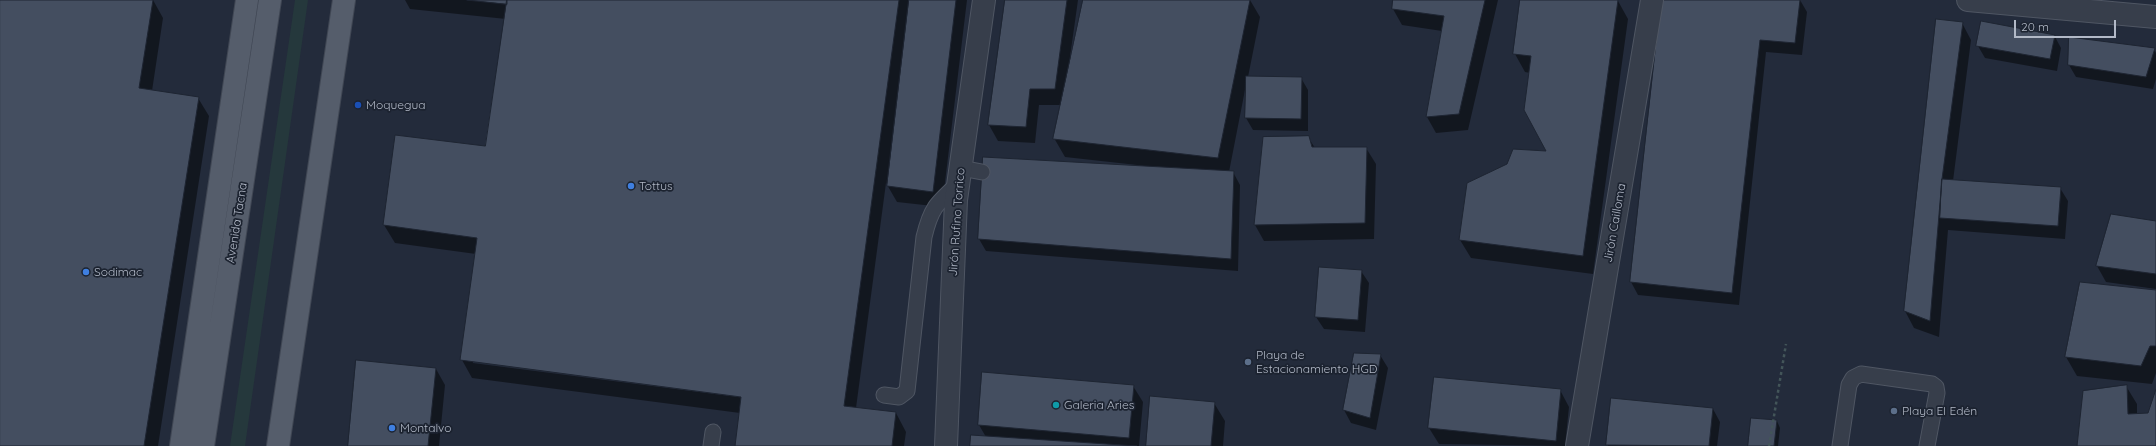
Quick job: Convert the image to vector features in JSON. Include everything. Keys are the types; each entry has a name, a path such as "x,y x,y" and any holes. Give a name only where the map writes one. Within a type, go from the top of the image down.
{"main road":[{"name":"Avenida Tacna","path":"181,446 247,0"},
{"name":"Avenida Tacna","path":"203,446 270,0"},
{"path":"278,446 344,0"}],"street":[{"name":"Jirón Rufino Torrico","path":"946,446 959,176 984,0"},
{"name":"Jirón Cailloma","path":"1577,446 1652,0"},
{"path":"1968,0 2156,17"}],"lane":[{"path":"884,395 899,397 907,391 924,237 929,218 936,204 959,176 982,172"},
{"path":"1840,446 1849,385 1853,378 1861,374 1932,384 1936,387 1937,393 1927,446"}],"path":[{"path":"1770,446 1786,344"}],"green space":[{"path":"295,0 308,0 245,446 230,446"}],"building":[{"name":"Sodimac","path":"0,0 153,0 139,88 199,97 144,446 0,446"},
{"path":"467,0 507,0 507,4"},
{"name":"Tottus","path":"507,0 899,0 844,406 896,412 892,446 735,446 741,397 460,360 477,238 383,225 395,135 485,146"},
{"path":"909,0 956,0 933,192 887,186"},
{"path":"1005,0 1067,0 1055,89 1030,89 1026,127 988,125"},
{"path":"1083,0 1250,0 1218,158 1053,139"},
{"path":"1393,0 1485,0 1459,114 1426,117 1444,16 1392,9"},
{"path":"1520,0 1618,0 1583,256 1459,240 1467,183 1507,164 1513,149 1546,151 1524,110 1531,56 1513,54"},
{"path":"1661,0 1800,0 1795,43 1760,40 1732,293 1630,282"},
{"path":"1936,19 1963,22 1942,179 1930,321 1904,311"},
{"path":"1981,21 2055,35 2050,59 1976,46"},
{"path":"2069,37 2155,48 2146,77 2068,65"},
{"path":"1246,76 1302,77 1301,119 1245,118"},
{"path":"1309,136 1312,147 1367,147 1365,223 1254,225 1263,137"},
{"path":"983,157 1234,171 1231,259 978,239"},
{"path":"1942,179 2061,187 2058,226 1940,218"},
{"path":"2111,214 2156,221 2156,274 2096,266"},
{"path":"1319,267 1362,270 1358,320 1315,317"},
{"path":"2080,282 2156,290 2156,346 2150,346 2141,366 2065,357"},
{"path":"1354,353 1381,354 1370,418 1343,410"},
{"path":"356,360 436,368 428,446 348,446"},
{"name":"Galeria Aries","path":"982,372 1134,385 1129,438 978,425"},
{"path":"1434,377 1561,389 1556,441 1428,428"},
{"path":"2127,385 2128,414 2148,413 2156,389 2156,446 2077,446 2083,391"},
{"path":"1150,396 1215,402 1211,446 1146,446"},
{"path":"1611,398 1713,408 1709,446 1606,445"},
{"path":"1751,418 1777,420 1774,446 1748,446"},
{"path":"971,435 1137,446 970,446"}],"place":[{"name":"Moquegua","path":"358,105"},
{"name":"Tottus","path":"631,186"},
{"name":"Sodimac","path":"86,272"},
{"name":"Playa de Estacionamiento HGD","path":"1248,362"},
{"name":"Galeria Aries","path":"1056,405"},
{"name":"Playa El Edén","path":"1894,411"},
{"name":"Montalvo","path":"392,428"}]}
